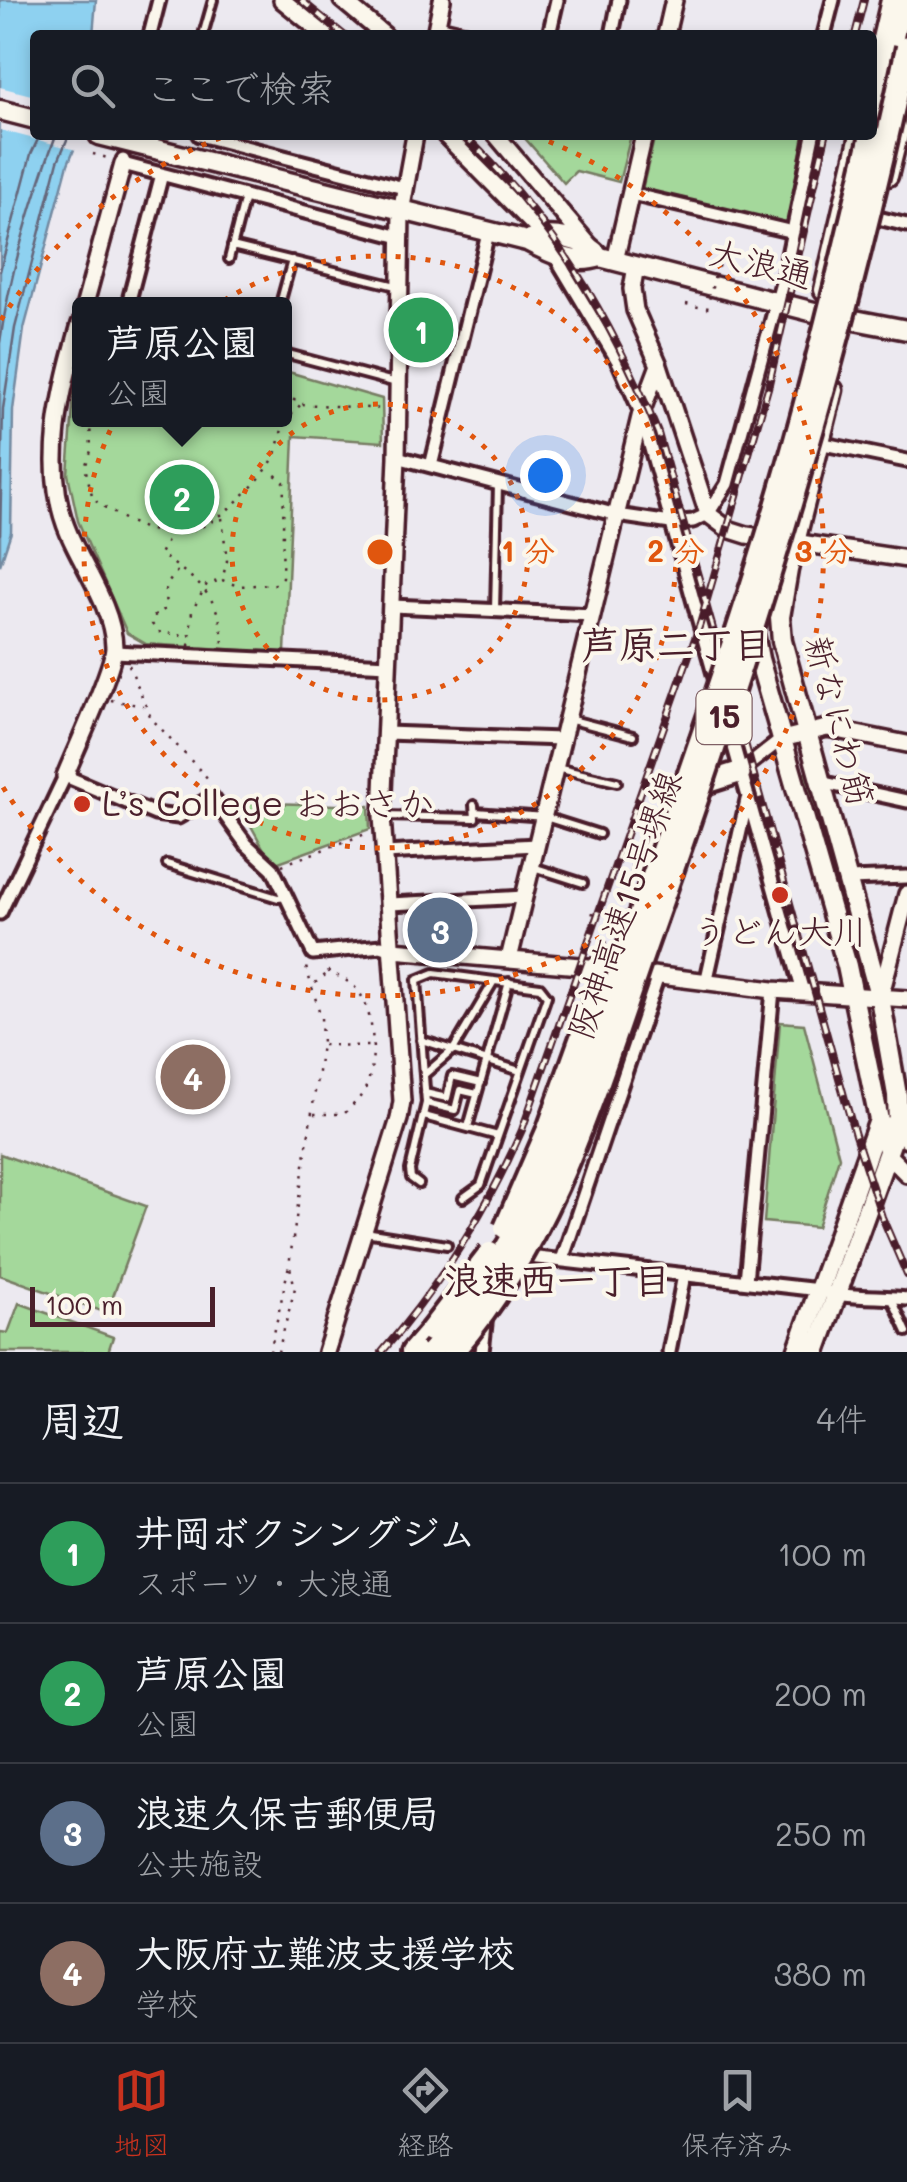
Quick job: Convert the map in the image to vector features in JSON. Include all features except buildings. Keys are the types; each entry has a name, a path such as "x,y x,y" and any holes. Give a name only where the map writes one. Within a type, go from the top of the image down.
{"highway":[{"name":"阪神高速15号堺線","path":"877,110 900,0"},
{"name":"阪神高速15号堺線","path":"452,1352 504,1288 534,1238 565,1171 692,817 784,533 902,115 907,47"},
{"path":"902,115 907,64"},
{"name":"阪神高速15号堺線","path":"431,1352 470,1306 510,1247 565,1125 681,796 788,467 870,140"},
{"path":"412,1352 478,1272 516,1206 662,826 686,795 699,786 740,772"}],"main road":[{"path":"877,60 891,0"},
{"path":"0,110 30,118"},
{"name":"新なにわ筋","path":"797,1352 888,1156 903,1132 880,998 782,640 782,595 902,115"},
{"name":"大浪通","path":"119,140 488,233 535,238 602,254 818,313 907,330"},
{"name":"新なにわ筋","path":"816,1352 827,1293 880,1120 853,994 754,635 751,609 760,537 859,140"},
{"name":"大浪通","path":"535,238 554,255 586,262 602,254"}],"street":[{"path":"151,30 159,0"},
{"path":"282,0 318,30"},
{"path":"342,0 378,30"},
{"path":"436,30 442,0"},
{"path":"550,30 557,0"},
{"path":"613,30 619,0"},
{"path":"667,30 674,0"},
{"path":"825,30 833,0"},
{"path":"218,140 404,188"},
{"path":"326,1352 402,1101 382,816 397,458 400,212 413,140"},
{"path":"450,140 535,238"},
{"path":"501,140 602,254 631,194 643,140"},
{"path":"397,458 617,515 670,523 694,521 708,514 727,484 777,302 812,140"},
{"path":"87,297 120,161 400,237"},
{"path":"130,297 162,174"},
{"path":"631,194 793,232"},
{"path":"878,218 907,225"},
{"path":"430,466 488,233"},
{"path":"554,255 619,363 642,414 804,992"},
{"path":"636,266 632,290 635,310 659,365 708,514 728,529 760,537 907,559"},
{"path":"509,959 642,414 659,365"},
{"path":"0,914 66,776 114,652 103,606 67,529 59,502 58,418 72,369"},
{"path":"820,443 907,461"},
{"path":"392,606 593,615"},
{"path":"114,652 388,665"},
{"path":"740,772 782,740 827,728 907,744"},
{"path":"386,733 561,739"},
{"path":"66,776 156,814 178,817 212,798 246,844 273,869 313,952 381,946 773,990 907,999"},
{"path":"820,782 907,802"},
{"path":"706,983 748,796"},
{"path":"385,852 538,845"},
{"path":"848,879 907,878"},
{"path":"880,998 907,894"},
{"path":"390,904 525,897"},
{"path":"562,1260 658,976"},
{"path":"746,1281 773,990"},
{"path":"878,1126 903,1132"},
{"path":"878,1126 888,1156 907,1174"},
{"path":"482,1352 493,1254 907,1299"},
{"path":"670,1352 684,1275"}],"lane":[{"path":"204,30 213,0"},
{"path":"229,259 246,196"},
{"path":"232,246 399,286"},
{"path":"282,297 292,260"},
{"path":"292,355 398,384"},
{"path":"495,610 498,484"},
{"path":"567,719 633,736"},
{"path":"555,768 617,782"},
{"path":"382,816 475,818 475,809 545,817 598,834"},
{"path":"167,864 278,898 288,897"},
{"path":"532,867 584,883"},
{"path":"419,1184 411,1178 410,1170 426,1103 417,980 434,973 540,986 547,996 481,1185 463,1198"},
{"path":"424,1075 452,1050 494,981"},
{"path":"468,1127 509,982"},
{"path":"421,1040 521,1071"},
{"path":"425,1092 446,1098 452,1076 481,1083"},
{"path":"426,1103 455,1110 460,1090 478,1094"},
{"path":"424,1116 498,1136"},
{"path":"365,1232 447,1246"},
{"path":"890,1297 907,1332"}],"path":[{"path":"93,154 120,161"},
{"path":"686,304 707,309 717,266 739,272"},
{"path":"292,399 301,404 398,410"},
{"path":"292,413 301,404"},
{"path":"90,427 91,451 86,468 93,499 132,524 172,532 205,526 222,516 266,468 280,442 282,427"},
{"path":"189,648 192,611 207,584 222,580 238,586 276,584 282,577 284,482 266,468"},
{"path":"222,516 227,561 222,580"},
{"path":"172,532 160,554 178,570 193,576 218,607 222,648"},
{"path":"178,570 164,592 167,603 153,617 152,628 189,636"},
{"path":"128,664 151,718 212,784"},
{"path":"107,700 144,706"},
{"path":"276,868 372,831"},
{"path":"593,912 592,917 610,922"},
{"path":"600,959 607,940"},
{"path":"326,960 329,972"},
{"path":"270,1352 290,1265 322,1045 321,1017 305,962"},
{"path":"314,984 329,972"},
{"path":"314,1114 344,1114 356,1102 366,1087 371,1046 368,1012 361,993 329,972"},
{"path":"322,1045 371,1046"},
{"path":"278,1352 294,1288 290,1265"}],"green space":[{"path":"526,140 630,140 619,182 576,171 564,183"},
{"path":"654,140 803,140 787,224 642,190"},
{"path":"292,373 382,399 383,442 294,436 285,653 146,644 127,633 78,521 68,474 72,422 72,427 292,427"},
{"path":"806,773 855,943 850,947 800,774"},
{"path":"238,802 369,806 370,829 276,863 267,855"},
{"path":"780,1022 804,1024 839,1157 817,1227 764,1222"},
{"path":"0,1154 146,1206 107,1313 0,1275"},
{"path":"19,1303 113,1337 108,1352 0,1352 0,1332 8,1333"}],"water":[{"path":"0,0 96,0 93,30 30,30 30,140 78,140 24,329 13,410 11,532 0,565"}],"pier":[{"path":"0,87 30,95 30,138 0,130"},
{"path":"38,140 83,140 80,151"}],"railway":[{"path":"301,0 338,30"},
{"path":"856,30 864,0"},
{"path":"469,140 526,202 577,274 620,350 658,433 855,1135 882,1217 907,1275"},
{"path":"382,1352 461,1246 522,1130 700,624 768,388 825,140"}],"place":[{"name":"井岡ボクシングジム","path":"421,330"},
{"name":"芦原公園","path":"182,497"},
{"name":"L’s College おおさか","path":"82,804"},
{"name":"うどん大川","path":"780,895"},
{"name":"浪速久保吉郵便局","path":"440,930"},
{"name":"大阪府立難波支援学校","path":"193,1077"}],"district":[{"name":"芦原二丁目","path":"676,645"},
{"name":"浪速西一丁目","path":"557,1281"}]}
